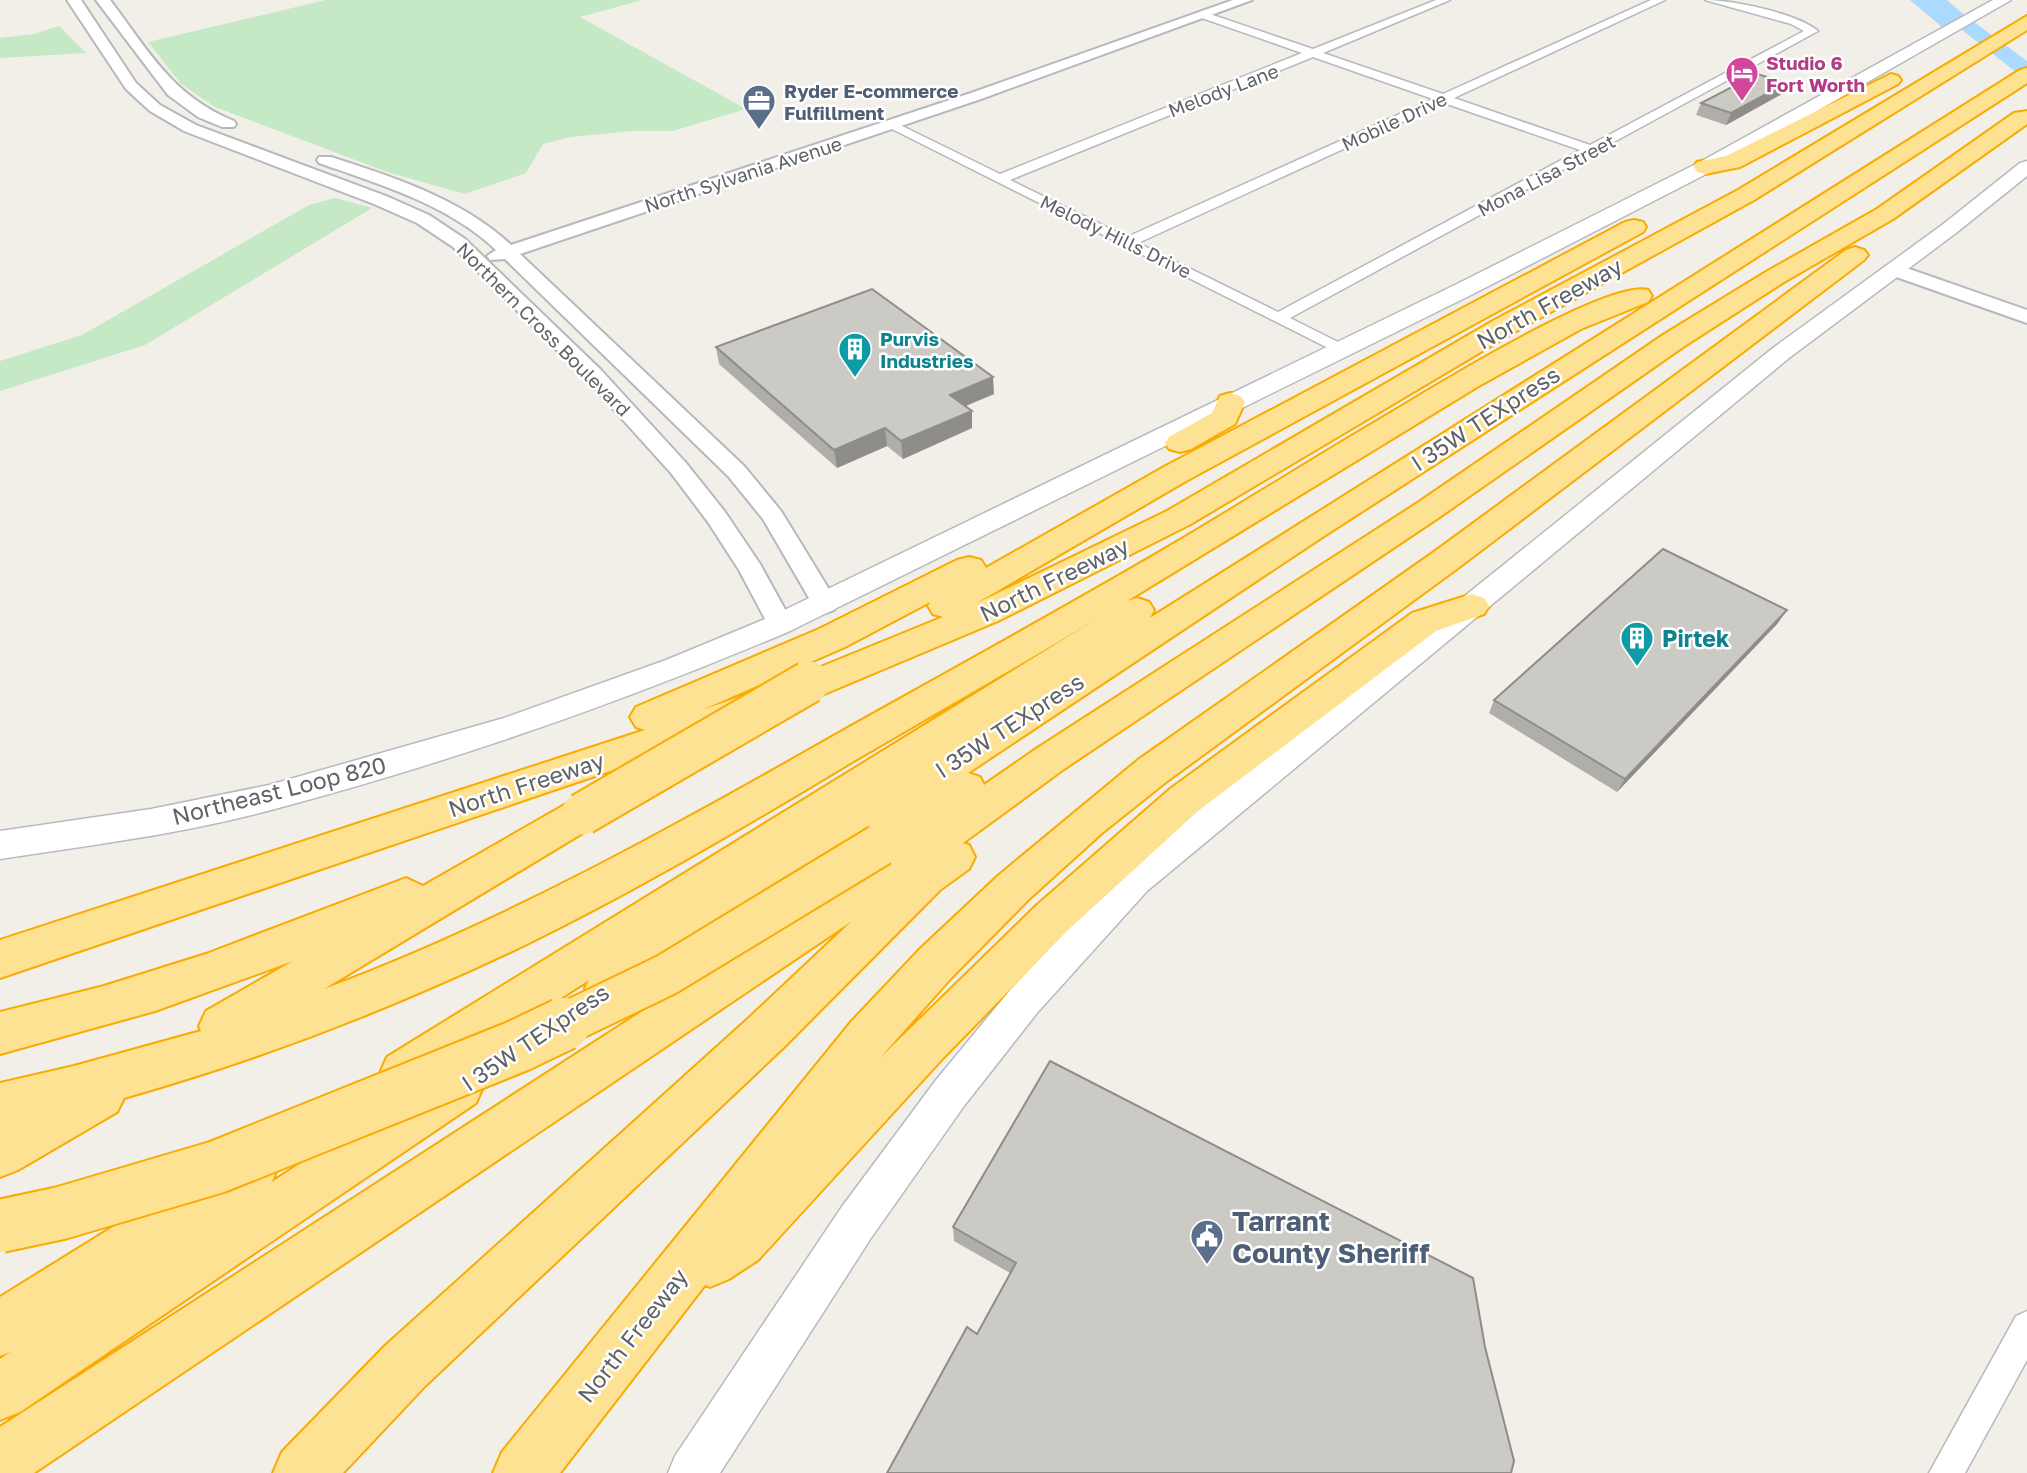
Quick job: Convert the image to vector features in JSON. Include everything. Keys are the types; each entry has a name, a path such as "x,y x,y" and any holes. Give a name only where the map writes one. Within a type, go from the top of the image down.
{"highway":[{"path":"1705,167 1731,162 1985,18 2027,2"},
{"name":"North Freeway","path":"0,959 425,818 809,686 986,613 1178,518 1501,328 1746,195 2019,27"},
{"name":"I 35W TEXpress","path":"0,1392 814,851 1574,361 1813,211 2010,79 2027,57"},
{"name":"I 35W TEXpress","path":"0,1329 1639,296 2010,79"},
{"path":"0,1153 328,965 582,814 1175,474 1551,270 1701,192 1865,114 1886,110"},
{"path":"0,1461 902,865 1050,759 1430,509 1673,341 1774,277 1885,214 2027,117"},
{"name":"North Freeway","path":"523,1473 868,1037 936,964 1014,887 1088,822 1152,771 1446,561 2027,127"},
{"path":"0,1226 61,1213 217,1167 518,1046 666,975 880,845 1534,416 1665,319 1813,220 1813,211"},
{"path":"0,1107 83,1089 231,1042 351,999 474,947 579,898 687,840 1060,625 1474,376 1604,306 1639,296"},
{"path":"425,818 489,777 550,756 723,687 832,638 942,583 1225,418 1230,402"},
{"path":"303,1473 405,1366 767,1032 925,878 1280,622 1301,594"},
{"path":"673,1283 739,1241 926,1043 1042,927 1184,800 1423,622 1472,606"},
{"path":"0,1033 97,1008 234,965 447,880 582,814"}],"main road":[{"path":"1985,18 2004,0"},
{"name":"North Freeway","path":"512,727 677,667 825,604 1230,402 1467,288 1705,167"},
{"path":"692,1473 856,1223 950,1093 1033,990 1135,881 1781,353 1949,229 2027,167"},
{"name":"Northeast Loop 820","path":"0,845 151,822 269,798 512,727"}],"street":[{"name":"Northern Cross Boulevard","path":"75,0 131,86 147,100 190,128 380,200 423,219 459,243 644,428 705,499 739,546 780,624"},
{"name":"Northern Cross Boulevard","path":"103,0 173,92 203,114 403,186 451,209 487,232 744,480 773,516 825,604"},
{"name":"North Sylvania Avenue","path":"479,262 890,125 1245,0"},
{"name":"Melody Lane","path":"1000,179 1445,0"},
{"name":"Mobile Drive","path":"1128,242 1660,0"},
{"name":"Mona Lisa Street","path":"1278,318 1812,31 1795,22 1710,0"},
{"path":"1203,15 1592,150"},
{"path":"93,28 122,23"},
{"path":"147,100 173,92"},
{"name":"Melody Hills Drive","path":"890,125 1340,349"},
{"path":"1897,266 2027,306"},
{"path":"1897,266 2027,317"},
{"path":"606,390 641,379"},
{"path":"1947,1473 2027,1327"}],"green space":[{"path":"326,0 642,0 580,17 746,109 672,131 633,131 570,137 543,144 526,173 465,194 387,172 215,107 181,84 148,42"},
{"path":"59,26 86,53 0,58 0,38 34,34"},
{"path":"335,198 372,208 145,345 0,391 0,361 82,335 309,205"}],"water":[{"path":"1910,0 1947,0 1964,15 1942,27"}],"building":[{"path":"1757,74 1787,83 1731,113 1701,103"},
{"name":"Purvis Industries","path":"872,289 993,377 950,395 972,411 901,441 885,428 834,450 716,347"},
{"name":"Pirtek","path":"1663,549 1787,610 1625,779 1494,700"},
{"name":"Tarrant County Sheriff","path":"1050,1061 1473,1278 1485,1347 1514,1461 1511,1473 887,1473 967,1327 977,1334 1016,1263 953,1227"}],"waterway":[{"path":"1932,0 2027,71"}],"place":[{"name":"Studio 6 Fort Worth","path":"1742,103"},
{"name":"Ryder E-commerce Fulfillment","path":"759,131"},
{"name":"Purvis Industries","path":"855,379"},
{"name":"Pirtek","path":"1637,668"},
{"name":"Tarrant County Sheriff","path":"1207,1266"}]}
